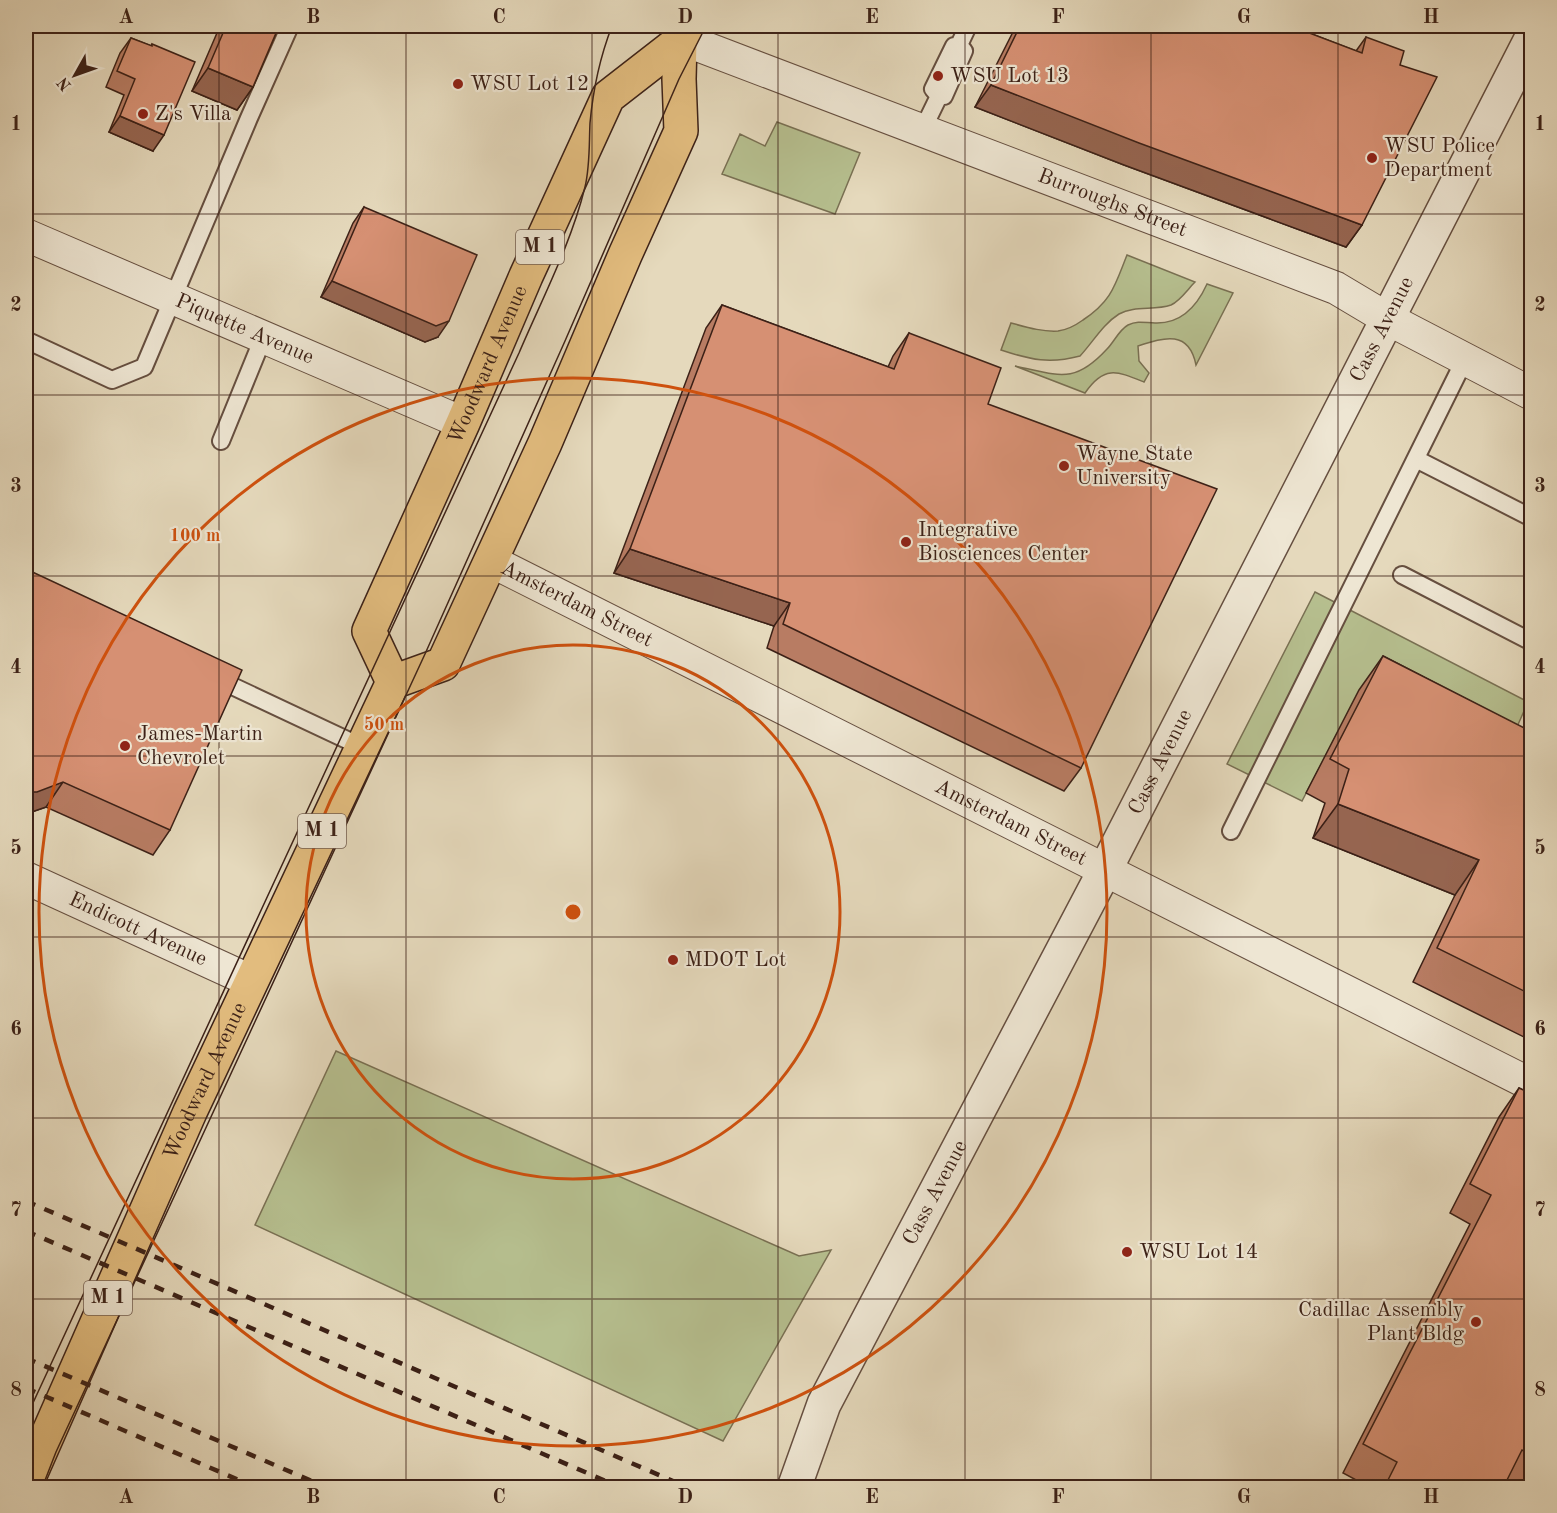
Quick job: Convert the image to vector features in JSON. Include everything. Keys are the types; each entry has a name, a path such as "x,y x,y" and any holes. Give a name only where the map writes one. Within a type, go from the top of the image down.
{"main road":[{"name":"Woodward Avenue","path":"26,1484 190,1112 393,682 369,632 526,276 608,98 683,33"},
{"path":"393,682 443,664 545,443 681,131 678,79 683,33"}],"street":[{"name":"Burroughs Street","path":"683,33 695,45 1336,288 1388,319 1532,394"},
{"name":"Cass Avenue","path":"794,1488 824,1404 1105,870 1532,37"},
{"name":"Piquette Avenue","path":"26,235 463,423"},
{"name":"Amsterdam Street","path":"491,561 1532,1085"},
{"name":"Endicott Avenue","path":"26,878 251,981"}],"lane":[{"path":"26,340 112,380 144,367 290,26"},
{"path":"921,131 939,96 945,96 964,51 959,45 968,26"},
{"path":"221,441 263,338"},
{"path":"1231,831 1465,359"},
{"path":"1416,459 1532,518"},
{"path":"1402,575 1532,642"},
{"path":"196,669 362,747"}],"green space":[{"path":"777,122 860,153 835,214 722,174 740,134 765,146"},
{"path":"1127,255 1195,282 1181,298 1171,305 1125,311 1119,314 1103,328 1080,356 1059,360 1040,360 1001,350 1011,323 1040,330 1058,331 1065,330 1093,313 1107,299"},
{"path":"1207,284 1233,293 1196,365 1193,354 1182,341 1157,340 1138,346 1139,361 1149,373 1144,382 1118,373 1105,374 1098,378 1085,393 1015,366 1055,374 1075,373 1095,360 1128,325 1139,322 1164,323 1180,317 1198,300"},
{"path":"1315,592 1528,702 1501,763 1360,690 1302,801 1227,764"},
{"path":"336,1051 799,1256 831,1250 723,1441 255,1225"}],"building":[{"path":"226,26 279,26 253,87 208,68"},
{"path":"1020,26 1291,26 1362,53 1366,37 1404,51 1400,65 1437,77 1362,225 1139,143 991,85"},
{"name":"Z's Villa","path":"131,38 195,62 164,135 120,116 135,79 117,71"},
{"path":"364,207 477,255 449,321 436,326 332,281"},
{"name":"Integrative Biosciences Center","path":"722,305 894,369 909,333 1001,368 988,404 1217,489 1081,768 783,624 790,603 630,549"},
{"path":"26,569 242,670 170,830 63,782 37,792 26,789"},
{"path":"1383,656 1532,732 1532,995 1437,948 1479,860 1338,804 1349,769 1330,759"},
{"name":"Cadillac Assembly Plant Bldg","path":"1519,1088 1532,1094 1532,1455 1522,1450 1503,1488 1384,1488 1397,1462 1363,1444 1491,1195 1470,1184"}],"tram line":[{"path":"26,1418 555,271 572,229 585,187 589,163 593,98 612,26"},
{"path":"42,1488 56,1452 425,654 679,79 706,26"}],"railway":[{"path":"26,1201 689,1488"},
{"path":"26,1231 622,1488"},
{"path":"26,1358 328,1488"},
{"path":"26,1388 257,1488"}],"place":[{"name":"WSU Lot 13","path":"938,76"},
{"name":"WSU Lot 12","path":"458,84"},
{"name":"Z's Villa","path":"143,114"},
{"name":"WSU Police Department","path":"1372,158"},
{"name":"Wayne State University","path":"1064,466"},
{"name":"Integrative Biosciences Center","path":"906,542"},
{"name":"James-Martin Chevrolet","path":"125,746"},
{"name":"MDOT Lot","path":"673,960"},
{"name":"WSU Lot 14","path":"1127,1252"},
{"name":"Cadillac Assembly Plant Bldg","path":"1476,1322"}]}
